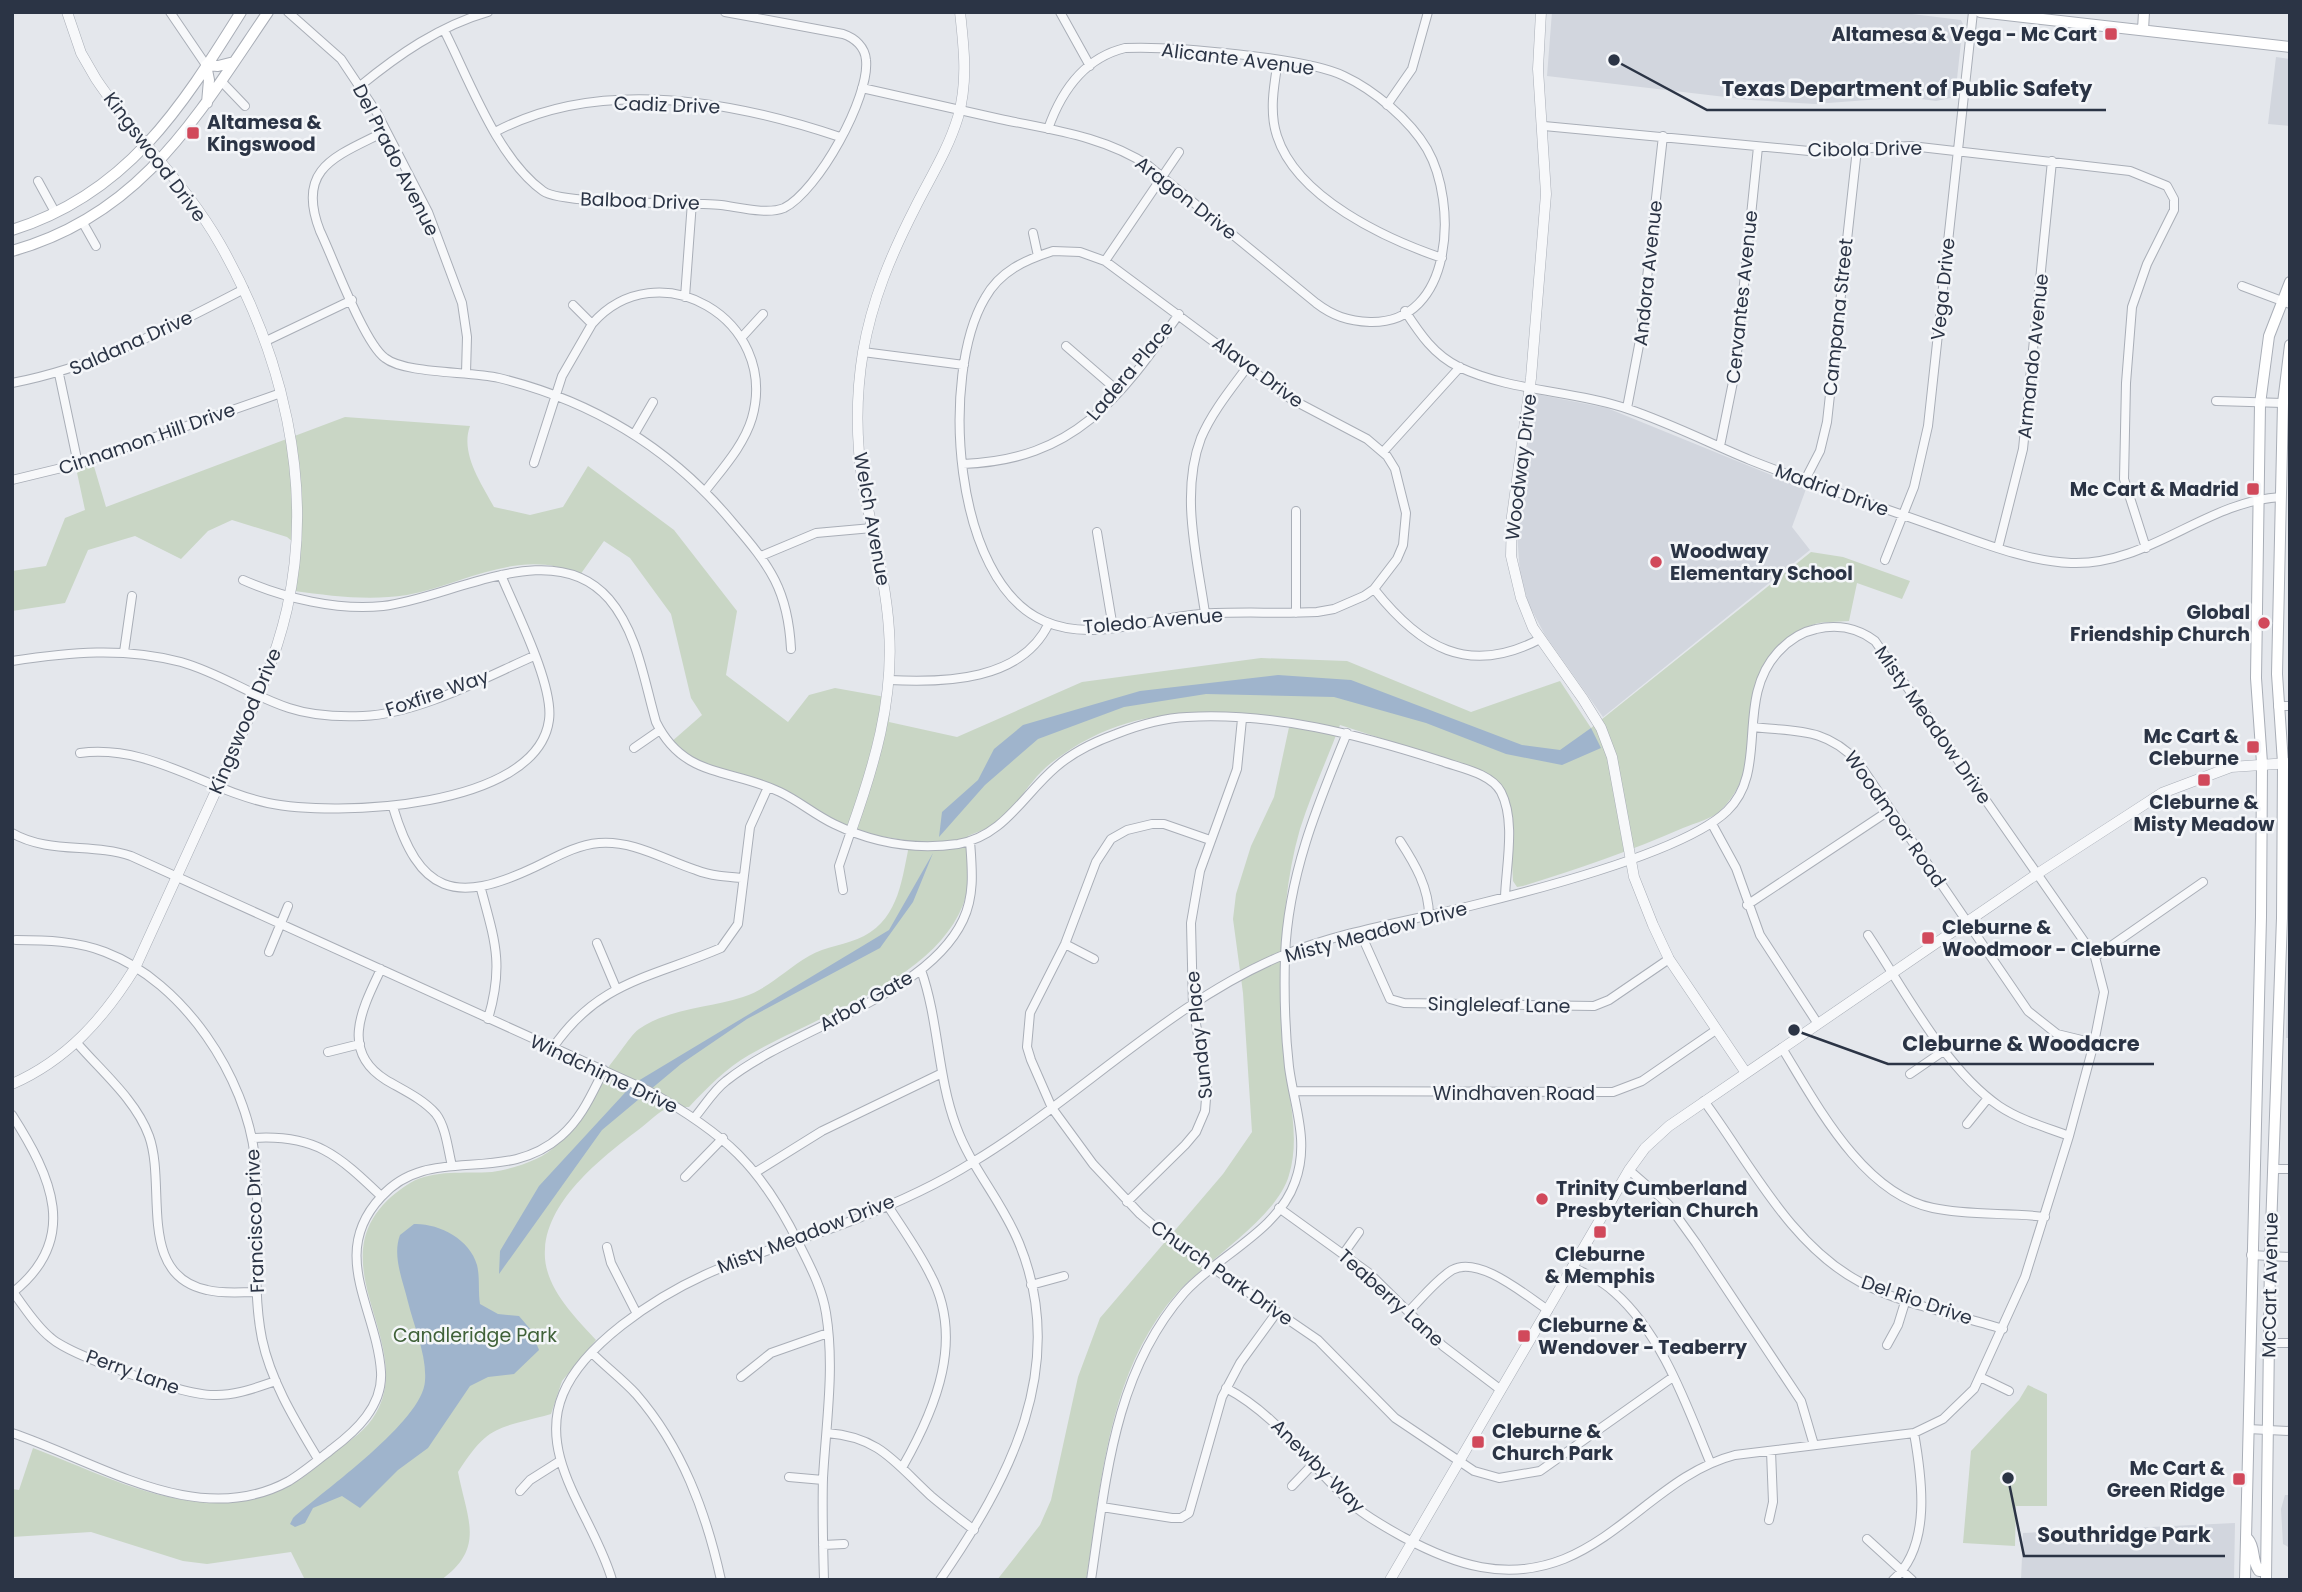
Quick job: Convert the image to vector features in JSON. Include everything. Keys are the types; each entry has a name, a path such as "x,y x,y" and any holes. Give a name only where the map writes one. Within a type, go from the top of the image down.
{"main road":[{"path":"242,12 173,117 146,147 85,196 13,229 17,250 83,223 136,186 159,163 207,103 268,12"},
{"path":"1980,12 2290,47"},
{"path":"2143,30 2144,12"},
{"path":"206,65 218,66 234,62"},
{"path":"206,65 209,80 207,103"},
{"name":"McCart Avenue","path":"2245,1575 2262,763 2256,652 2260,404 2269,336 2285,304 2290,282"},
{"name":"McCart Avenue","path":"2266,1575 2270,1257 2286,763 2284,706 2277,653 2283,403 2290,345"},
{"path":"2256,652 2277,653"},
{"path":"2260,917 2282,918"},
{"path":"2246,1537 2253,1545 2256,1566 2266,1575"},
{"path":"2245,1575 2252,1571 2256,1580"}],"street":[{"name":"Kingswood Drive","path":"12,1084 53,1063 76,1043 113,1004 135,968 260,694 279,641 296,554 297,496 292,447 281,393 266,341 244,289 218,240 96,79 81,53 68,12"},
{"path":"170,12 206,65"},
{"name":"Del Prado Avenue","path":"288,12 335,52 360,86 428,212 461,303 467,337 466,373"},
{"path":"360,86 390,61 444,30 488,12"},
{"path":"725,12 823,28 853,37 866,58 862,88"},
{"name":"Welch Avenue","path":"851,831 878,745 889,680 887,608 862,481 858,428 863,352 873,304 890,259 945,151 959,110 965,70 960,12"},
{"path":"1060,12 1090,66"},
{"path":"1387,105 1412,69 1428,12"},
{"name":"Woodway Drive","path":"1541,12 1538,69 1544,126 1546,194 1530,387 1512,516 1511,550 1521,598 1540,639 1601,728 1612,757 1634,877 1669,959 1746,1073"},
{"name":"Vega Drive","path":"1885,560 1922,461 1928,426 1973,12"},
{"name":"Balboa Drive","path":"444,30 495,132 526,176 541,190 556,198 692,202 782,209 814,183 840,137 862,88"},
{"name":"Alicante Avenue","path":"1048,129 1067,88 1090,66 1110,52 1139,48 1278,61 1342,74 1387,105 1418,135 1434,166 1445,210 1443,258 1428,290 1405,311"},
{"path":"1278,61 1273,106 1275,125 1278,138 1296,168 1357,221 1386,236 1443,258"},
{"path":"222,82 245,106"},
{"name":"Aragon Drive","path":"862,88 1112,145 1161,176 1327,312 1352,321 1376,322 1405,311"},
{"name":"Cadiz Drive","path":"495,132 556,107 656,101 726,107 775,117 840,137"},
{"name":"Cibola Drive","path":"1544,126 1809,151 1911,146 2143,175 2167,186 2174,199 2174,210 2147,264 2130,324 2123,465 2127,495 2146,548"},
{"path":"386,131 326,163 318,172 312,190 313,212 372,344 388,361 411,368 466,373 534,387 556,395 599,413 664,453 706,490 761,556 783,594 791,649"},
{"name":"Andora Avenue","path":"1626,408 1640,340 1663,136"},
{"name":"Cervantes Avenue","path":"1720,446 1735,372 1758,147"},
{"name":"Campana Street","path":"1805,480 1820,451 1827,422 1857,149"},
{"path":"1105,261 1179,152"},
{"name":"Armando Avenue","path":"1998,548 2023,449 2052,162"},
{"path":"38,181 55,212"},
{"path":"685,297 692,202"},
{"path":"83,223 96,246"},
{"path":"1033,233 1038,256"},
{"name":"Alava Drive","path":"964,365 971,333 985,297 1007,273 1038,256 1066,251 1091,254 1105,261 1292,399 1367,439 1383,452 1401,484 1406,527 1397,559 1374,589"},
{"path":"2242,286 2285,304"},
{"name":"Saldana Drive","path":"12,383 59,374 163,330 244,289"},
{"path":"534,463 573,353 592,324 614,306 631,298 670,294 685,297 722,315 742,337 755,369 757,394 752,418 740,443 706,490"},
{"path":"266,341 352,300"},
{"path":"573,305 592,324"},
{"name":"Madrid Drive","path":"1405,311 1429,345 1460,368 1480,377 1565,391 1626,408 1805,480 2026,556 2074,564 2114,559 2259,500 2281,497"},
{"path":"742,337 763,314"},
{"name":"Ladera Place","path":"963,464 1004,460 1048,447 1089,422 1118,391 1179,314"},
{"path":"1066,346 1118,391"},
{"path":"863,352 964,365"},
{"name":"Toledo Avenue","path":"964,365 961,404 967,496 985,557 1006,594 1027,611 1049,623 1088,630 1205,613 1296,613 1334,609 1374,589"},
{"path":"1205,613 1190,494 1193,467 1202,437 1214,412 1248,366"},
{"path":"1383,452 1460,368"},
{"path":"59,374 78,464"},
{"name":"Cinnamon Hill Drive","path":"12,480 78,464 281,393"},
{"path":"2216,401 2283,403"},
{"path":"635,433 653,402"},
{"path":"1296,511 1296,613"},
{"path":"761,556 816,533 872,528"},
{"path":"1097,532 1113,628"},
{"path":"243,580 290,595 331,603 380,606 429,597 514,571 556,570 586,580 600,590 627,626 660,730 671,746 694,764 768,787 851,831 910,846 970,841 997,827 1056,767 1091,744 1163,719 1242,719 1347,733 1471,771 1497,786 1505,804 1508,832 1505,897"},
{"path":"80,753 104,752 157,761 246,796 294,807 364,810 393,807 485,784 523,766 534,756 545,735 550,705 534,656 501,575"},
{"path":"1374,589 1410,629 1438,648 1485,657 1506,654 1540,639"},
{"path":"124,652 132,596"},
{"path":"889,680 944,681 1005,666 1032,649 1049,623"},
{"name":"Misty Meadow Drive","path":"612,1580 593,1528 560,1461 555,1438 558,1408 565,1388 592,1353 636,1314 701,1275 888,1206 971,1164 1193,1007 1285,955 1360,932 1505,897 1630,858 1712,824 1740,795 1749,761 1758,680 1784,646 1802,634 1820,628 1844,628 1866,634 1889,660 2095,957"},
{"name":"Foxfire Way","path":"12,661 86,651 124,652 180,662 291,709 366,716 411,706 534,656"},
{"name":"Sunday Place","path":"1127,1202 1185,1145 1196,1132 1205,1111 1207,1086 1193,1007 1191,923 1200,871 1237,769 1242,719"},
{"name":"Woodmoor Road","path":"1753,727 1809,733 1833,739 1858,762 2028,1011 2057,1034 2094,1043"},
{"path":"634,748 660,730"},
{"path":"1091,1580 1119,1412 1136,1366 1152,1338 1184,1294 1279,1208 1296,1181 1302,1137 1289,1067 1285,955 1299,858 1347,733"},
{"path":"1390,1580 1629,1170 1651,1143 1704,1101 2037,874 2162,793 2212,772 2262,763 2286,763"},
{"path":"552,1049 575,1018 616,988 721,948 738,924 750,828 768,787"},
{"path":"393,807 409,852 440,883 452,886 481,888 508,880 570,850 601,843 654,853 711,875 743,878"},
{"path":"1747,905 1890,810"},
{"name":"Church Park Drive","path":"1210,840 1164,824 1128,830 1111,839 1096,862 1065,944 1030,1013 1027,1037 1031,1060 1052,1108 1093,1164 1127,1202 1166,1236 1336,1356 1395,1418 1474,1471 1499,1478 1540,1471 1673,1377"},
{"path":"1712,824 1736,868 1747,905 1772,955 1818,1024"},
{"path":"843,890 839,866 851,831"},
{"name":"Windchime Drive","path":"12,833 45,845 121,852 552,1049 604,1070 695,1117 723,1138 756,1172 792,1225 820,1286 828,1333 830,1386 823,1480 824,1580"},
{"name":"Arbor Gate","path":"695,1117 726,1081 762,1056 920,971 939,953 963,920 972,882 970,841"},
{"path":"1400,841 1421,877 1429,899 1429,916"},
{"path":"1572,1267 1612,1290 1622,1299 1648,1335 1673,1377 1710,1462 1770,1451 1914,1433 1931,1427 1956,1409 1980,1377 2003,1329 2045,1217 2094,1043 2104,992 2095,957 2203,882"},
{"path":"481,888 498,958 498,980 488,1019"},
{"path":"269,952 288,906"},
{"name":"Singleleaf Lane","path":"1360,932 1390,999 1404,1003 1594,1006 1609,1000 1669,959"},
{"path":"1868,935 1945,1050 1988,1098 2015,1115 2069,1136"},
{"name":"Francisco Drive","path":"16,940 78,944 104,951 135,968 173,999 214,1046 236,1086 253,1138 258,1187 256,1292 262,1338 276,1381 318,1459"},
{"path":"597,943 616,988"},
{"path":"1065,944 1094,959"},
{"path":"381,969 361,1011 360,1044 365,1058 382,1077 417,1098 436,1114 442,1124 452,1166"},
{"path":"920,971 930,999 940,1074 947,1101 971,1164 1014,1232 1031,1285 1035,1362 1031,1396 1010,1463 974,1530 940,1580"},
{"name":"Windhaven Road","path":"1294,1091 1613,1092 1642,1081 1716,1030"},
{"path":"76,1043 125,1097 148,1133 156,1167 161,1251 169,1265 180,1277 207,1290 256,1292"},
{"path":"327,1052 360,1044"},
{"path":"1782,1048 1837,1132 1865,1168 1891,1192 1933,1208 2045,1217"},
{"path":"1910,1074 1945,1050"},
{"path":"12,1433 188,1499 221,1500 261,1492 288,1481 356,1429 377,1398 381,1371 355,1268 355,1246 362,1227 381,1196 416,1173 452,1166 503,1164 534,1154 550,1145 575,1122 604,1070"},
{"path":"756,1172 822,1131 940,1074"},
{"path":"1967,1124 1988,1098"},
{"name":"Del Rio Drive","path":"1704,1101 1775,1200 1812,1246 1861,1282 2003,1329"},
{"path":"12,1115 46,1175 54,1212 50,1242 41,1260 13,1293"},
{"path":"253,1138 304,1140 328,1149 381,1196"},
{"path":"685,1177 723,1138"},
{"path":"2274,1169 2290,1169"},
{"path":"1629,1170 1668,1204 1696,1243 1801,1402 1814,1445"},
{"path":"888,1206 931,1275 945,1324 945,1358 934,1405 903,1466"},
{"name":"Teaberry Lane","path":"1279,1208 1344,1253 1409,1311 1443,1346 1501,1390"},
{"path":"1344,1253 1359,1232"},
{"path":"607,1247 611,1264 636,1314"},
{"path":"2251,1255 2290,1257"},
{"path":"1409,1311 1453,1270 1466,1265 1485,1270 1548,1310"},
{"path":"1031,1285 1064,1276"},
{"name":"Perry Lane","path":"13,1293 36,1323 57,1343 169,1387 212,1395 248,1391 276,1381"},
{"path":"1887,1345 1898,1325 1906,1299"},
{"path":"1102,1507 1172,1518 1185,1517 1189,1513 1213,1422 1226,1388 1277,1312"},
{"path":"741,1377 771,1353 828,1333"},
{"path":"2269,1343 2290,1343"},
{"path":"592,1353 636,1394 673,1448 705,1517 721,1580"},
{"path":"1980,1377 2009,1391"},
{"name":"Anewby Way","path":"1226,1388 1265,1414 1357,1508 1412,1542 1450,1561 1482,1569 1502,1571 1548,1565 1567,1557 1611,1531 1710,1462"},
{"path":"2248,1429 2290,1431"},
{"path":"827,1433 873,1444 903,1466 930,1495 974,1530"},
{"path":"1893,1580 1913,1552 1921,1499 1921,1478 1914,1433"},
{"path":"1769,1520 1773,1502 1770,1451"},
{"path":"520,1491 530,1480 560,1461"},
{"path":"1292,1486 1314,1463"},
{"path":"789,1477 823,1480"},
{"path":"1867,1539 1912,1580"},
{"path":"823,1545 844,1544"}],"shaded area":[{"path":"1552,12 1896,12 1961,20 1963,24 1955,97 1936,101 1907,97 1815,104 1751,100 1547,76"},
{"path":"2276,57 2290,59 2290,126 2268,124"},
{"name":"Woodway Elementary School","path":"1536,394 1607,408 1806,489 1792,527 1810,550 1603,717 1545,635 1529,605 1520,574 1516,519"},
{"path":"2290,843 2290,1038 2286,1038"},
{"path":"2285,1495 2290,1495 2290,1548 2283,1544 2281,1509"},
{"path":"2235,1523 2234,1580 2021,1580 2023,1533"}],"green space":[{"name":"Candleridge Park","path":"345,417 470,426 468,447 473,468 494,507 530,515 563,507 588,466 674,530 737,611 726,675 788,722 809,695 835,688 891,698 889,722 957,737 1082,682 1261,658 1347,661 1471,712 1560,681 1591,728 1811,552 1843,557 1910,581 1902,599 1857,583 1849,621 1812,625 1784,642 1767,663 1758,686 1747,762 1738,787 1721,810 1624,852 1523,886 1517,887 1513,881 1509,808 1490,778 1464,765 1340,725 1300,829 1285,909 1283,1017 1294,1143 1289,1175 1271,1207 1256,1223 1177,1293 1154,1324 1136,1357 1112,1428 1086,1580 997,1580 1040,1525 1051,1500 1078,1377 1100,1318 1223,1174 1252,1132 1243,993 1233,919 1236,894 1251,846 1274,797 1291,718 1195,713 1165,715 1108,730 1080,744 1044,769 997,822 968,836 966,897 948,932 926,955 900,976 870,994 741,1060 689,1107 670,1107 661,1112 581,1179 556,1212 549,1230 545,1262 561,1299 596,1340 562,1381 551,1414 496,1430 478,1444 458,1472 468,1518 469,1544 455,1568 441,1580 305,1580 291,1552 207,1564 183,1561 91,1532 12,1537 12,1489 19,1490 33,1448 129,1486 193,1501 225,1502 258,1497 292,1484 308,1473 368,1425 376,1413 385,1384 384,1355 363,1266 365,1237 379,1209 410,1183 419,1179 439,1174 509,1169 548,1152 566,1135 602,1076 639,1029 664,1017 753,993 815,953 864,936 885,918 898,895 910,841 867,834 773,786 701,765 670,743 702,715 691,698 671,614 630,558 604,541 580,575 558,567 537,564 515,566 407,595 350,597 294,591 299,547 287,537 232,520 208,531 181,559 135,536 88,550 65,603 12,611 12,571 46,566 65,518 85,510 76,468 93,463 106,507"},
{"path":"2028,1385 2047,1394 2047,1506 2016,1506 2015,1546 1963,1543 1971,1451 2019,1400"}],"water":[{"path":"1278,675 1351,680 1522,745 1560,750 1591,728 1601,748 1562,765 1506,754 1426,723 1334,697 1206,694 1124,707 1038,739 985,785 939,837 942,812 978,780 994,749 1023,725 1140,691"},
{"path":"933,853 913,902 880,948 747,1019 681,1064 602,1130 499,1274 500,1251 539,1186 633,1084 889,930"},
{"path":"414,1224 443,1230 468,1247 477,1265 480,1304 498,1314 519,1316 531,1330 539,1350 514,1374 488,1377 470,1386 428,1448 398,1470 360,1508 342,1496 313,1508 305,1523 295,1527 290,1524 293,1518 390,1435 420,1397 425,1381 424,1361 401,1277 397,1251 400,1235"}],"place":[{"name":"Altamesa & Vega - Mc Cart","path":"2111,34"},
{"name":"Texas Department of Public Safety","path":"1614,60"},
{"name":"Altamesa & Kingswood","path":"193,133"},
{"name":"Mc Cart & Madrid","path":"2253,489"},
{"name":"Woodway Elementary School","path":"1656,562"},
{"name":"Global Friendship Church","path":"2264,623"},
{"name":"Mc Cart & Cleburne","path":"2253,747"},
{"name":"Cleburne & Misty Meadow","path":"2204,780"},
{"name":"Cleburne & Woodmoor - Cleburne","path":"1928,938"},
{"name":"Cleburne & Woodacre","path":"1794,1030"},
{"name":"Trinity Cumberland Presbyterian Church","path":"1542,1199"},
{"name":"Cleburne & Memphis","path":"1600,1232"},
{"name":"Cleburne & Wendover - Teaberry","path":"1524,1336"},
{"name":"Cleburne & Church Park","path":"1478,1442"},
{"name":"Southridge Park","path":"2008,1478"},
{"name":"Mc Cart & Green Ridge","path":"2239,1479"}]}
